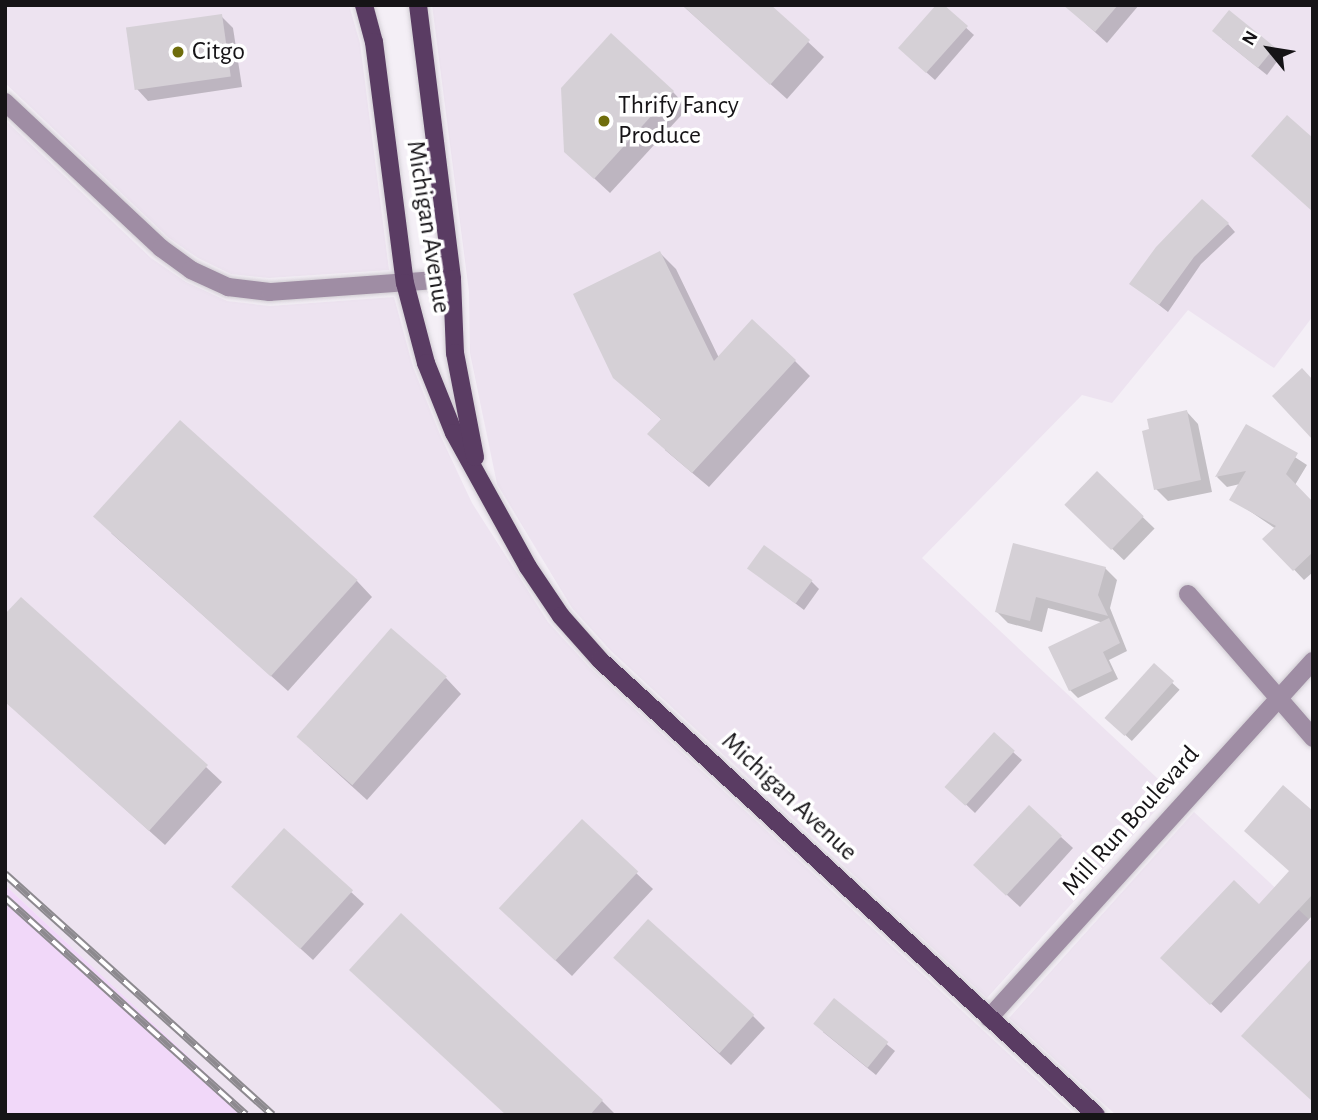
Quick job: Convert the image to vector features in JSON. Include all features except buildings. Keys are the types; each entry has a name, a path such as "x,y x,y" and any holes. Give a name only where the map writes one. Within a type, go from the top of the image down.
{"main road":[{"name":"Michigan Avenue","path":"364,5 374,42 405,283 426,363 454,433 483,487 561,616 600,660 1096,1115"},
{"name":"Michigan Avenue","path":"418,5 452,279 455,353 483,487"}],"street":[{"path":"5,102 161,248 191,270 228,287 270,292 452,279"},
{"path":"1188,594 1275,700 1313,738"},
{"name":"Mill Run Boulevard","path":"989,1018 1313,661"}],"shaded area":[{"path":"5,5 349,5 360,43 389,270 269,278 231,274 198,258 169,238 5,83"},
{"path":"432,5 1313,5 1313,316 1274,368 1188,310 1112,403 1082,395 922,558 1172,792 987,998 611,651 572,608 497,484 470,353 469,292"},
{"path":"5,120 151,258 186,282 227,301 270,306 394,297 413,367 441,437 472,503 548,622 590,668 1075,1115 251,1115 5,885"},
{"path":"1194,812 1313,923 1313,1115 1116,1115 1009,1018"},
{"path":"5,885 251,1115 5,1115"}],"railway":[{"path":"5,874 273,1115"},
{"path":"5,898 246,1115"}],"place":[{"name":"Citgo","path":"178,52"},
{"name":"Thrify Fancy Produce","path":"604,121"}]}
